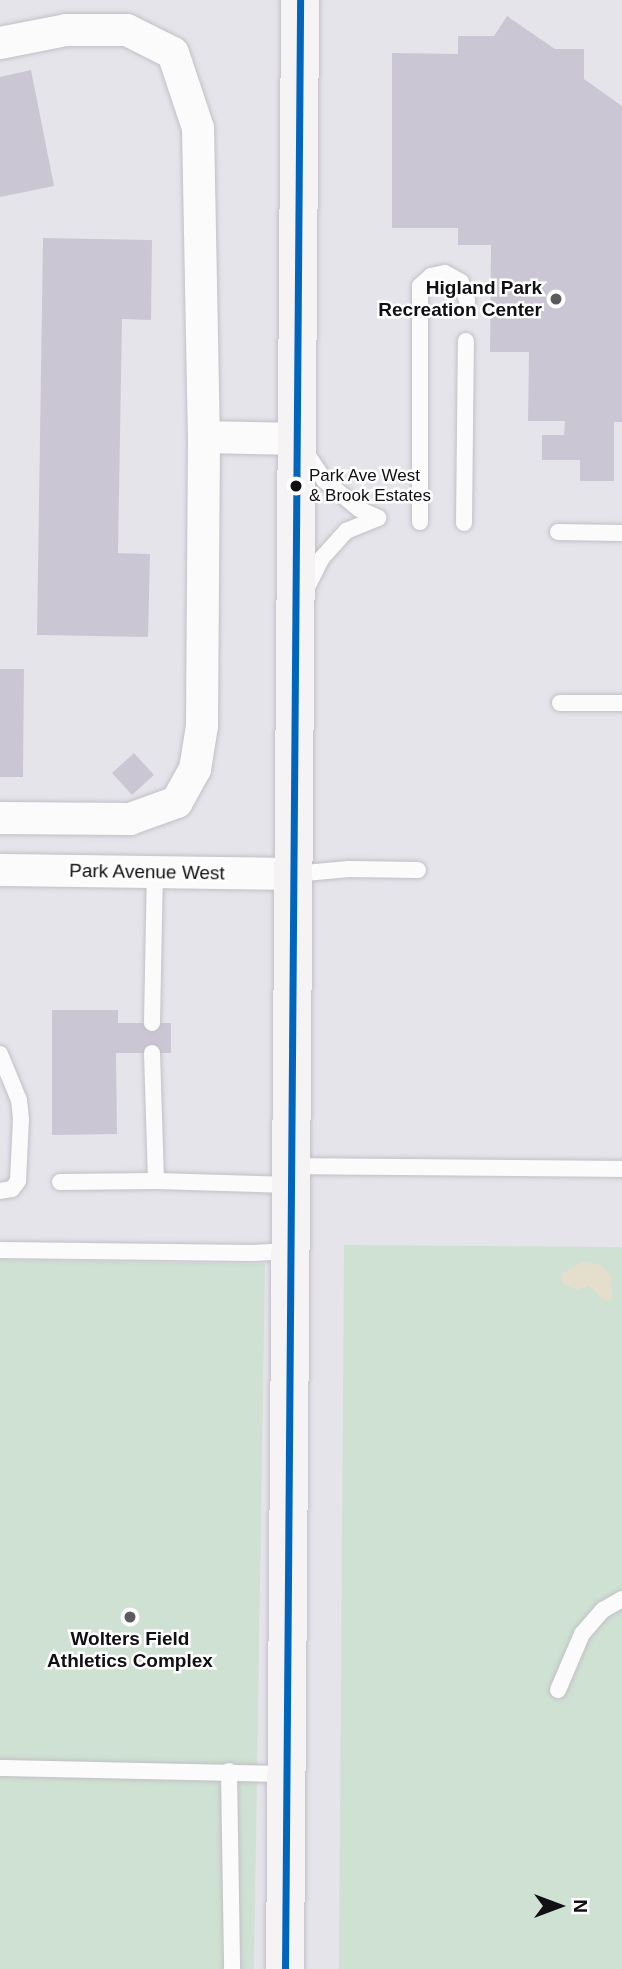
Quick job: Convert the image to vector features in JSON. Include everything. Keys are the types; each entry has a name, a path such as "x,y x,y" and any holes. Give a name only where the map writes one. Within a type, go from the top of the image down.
{"street":[{"path":"285,1969 300,0"},
{"path":"0,43 66,30 127,30 173,53 198,128 204,437 202,726 195,769 177,802 131,819 0,818"},
{"path":"204,437 297,439"},
{"name":"Park Avenue West","path":"0,870 293,874"}],"lane":[{"path":"420,522 420,286 430,276 445,273 461,282 467,301"},
{"path":"464,523 466,341"},
{"path":"295,612 321,559 346,531 378,518 359,509 324,480 297,439"},
{"path":"558,532 622,533"},
{"path":"560,703 622,703"},
{"path":"293,874 349,869 418,870"},
{"path":"152,1023 155,872"},
{"path":"152,1053 156,1181"},
{"path":"0,1054 19,1100 21,1119 18,1181 12,1189 0,1191"},
{"path":"60,1182 622,1169"},
{"path":"0,1250 253,1253 290,1251"},
{"path":"558,1690 582,1634 603,1610 622,1599"},
{"path":"0,1768 286,1773"},
{"path":"229,1771 232,1969"}],"green space":[{"path":"344,1245 622,1247 622,1969 339,1969"},
{"name":"Wolters Field Athletics Complex","path":"0,1260 265,1264 254,1969 0,1969"}],"sand":[{"path":"582,1262 599,1264 611,1275 612,1299 605,1301 589,1286 577,1290 562,1283 562,1274"}],"building":[{"name":"Higland Park Recreation Center","path":"507,16 555,49 584,49 584,79 622,106 622,422 614,422 614,481 580,481 580,460 542,460 542,435 564,435 565,421 528,421 529,352 490,352 491,245 458,245 458,228 392,228 392,53 458,54 458,36 494,36"},
{"path":"31,70 54,186 0,197 0,77"},
{"path":"43,238 152,240 151,320 122,319 118,553 150,554 148,637 37,635"},
{"path":"0,669 24,669 23,777 0,777"},
{"path":"134,753 154,775 132,795 112,773"},
{"path":"52,1010 118,1010 118,1023 171,1023 171,1053 116,1053 117,1134 52,1135"}],"transit line":[{"path":"285,1969 300,0"}],"place":[{"name":"Higland Park Recreation Center","path":"556,299"},
{"name":"Park Ave West & Brook Estates","path":"296,486"},
{"name":"Wolters Field Athletics Complex","path":"130,1617"}]}
